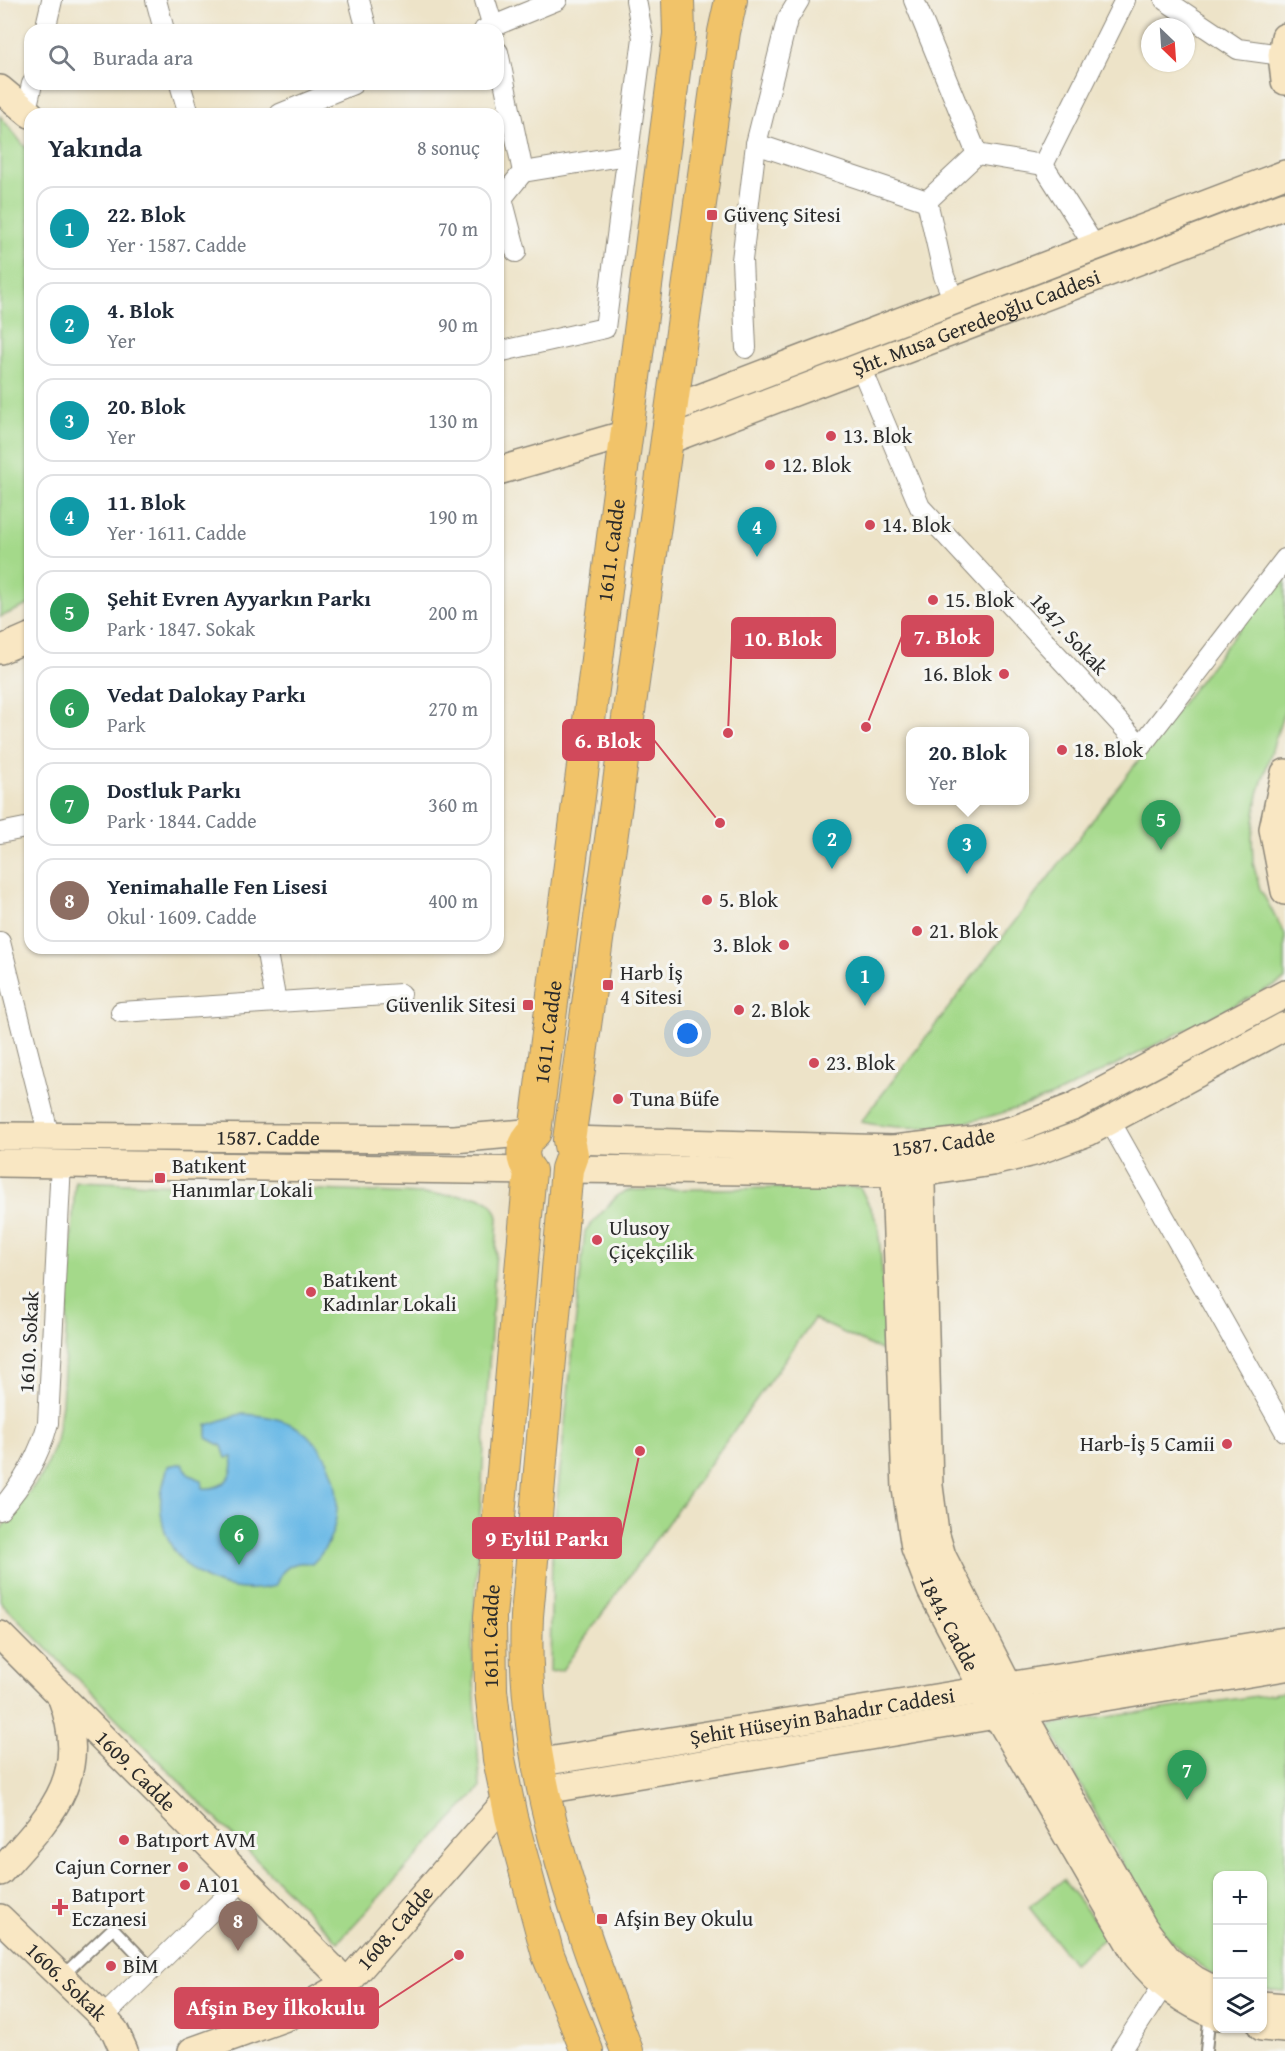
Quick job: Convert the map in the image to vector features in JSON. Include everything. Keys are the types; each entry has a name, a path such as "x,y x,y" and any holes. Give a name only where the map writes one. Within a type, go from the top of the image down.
{"main road":[{"name":"1611. Cadde","path":"587,2051 548,1955 507,1800 493,1719 490,1617 530,1171 525,1165 523,1151 528,1139 535,1132 679,34 678,0"},
{"name":"1611. Cadde","path":"627,2051 586,1943 540,1777 527,1690 527,1616 568,1155 724,32 732,0"},
{"path":"530,1171 545,1178 560,1174 568,1155 556,1130 535,1132"}],"street":[{"path":"46,24 52,0"},
{"path":"156,0 162,24"},
{"path":"359,0 365,24"},
{"path":"485,0 489,24"},
{"path":"502,24 557,0"},
{"path":"504,350 605,328 643,38 641,17 636,0"},
{"path":"746,348 742,261 756,144 787,20 799,0"},
{"path":"914,0 977,154"},
{"path":"1043,165 1125,0"},
{"path":"1166,0 1238,49 1284,58"},
{"path":"504,81 523,172"},
{"path":"0,89 29,102"},
{"path":"182,90 187,108"},
{"path":"295,108 338,90"},
{"path":"756,144 927,201"},
{"path":"927,201 977,154"},
{"path":"977,154 1043,165 1095,247"},
{"path":"504,196 523,172 627,155"},
{"name":"Şht. Musa Geredeoğlu Caddesi","path":"671,409 1285,174"},
{"path":"927,201 944,276 954,301"},
{"name":"Şht. Musa Geredeoğlu Caddesi","path":"666,441 1285,205"},
{"path":"504,206 516,252"},
{"name":"1847. Sokak","path":"861,367 920,507 1141,746 1285,559"},
{"path":"504,469 627,434"},
{"path":"0,650 24,640"},
{"path":"1285,773 1273,829 1285,891"},
{"path":"0,833 24,828"},
{"path":"0,942 49,1136"},
{"path":"267,954 276,1002"},
{"path":"121,1012 401,994"},
{"name":"1587. Cadde","path":"907,1161 995,1135 1073,1107 1285,994"},
{"name":"1587. Cadde","path":"568,1155 907,1161 1012,1158 1055,1145 1110,1121 1285,1026"},
{"path":"1110,1121 1285,1431"},
{"name":"1587. Cadde","path":"0,1136 454,1139 535,1132"},
{"name":"1844. Cadde","path":"907,1161 906,1489 911,1530 921,1566 931,1590 996,1688 1128,1942 1151,1974 1163,1986 1192,2005 1213,2007"},
{"name":"1587. Cadde","path":"0,1163 530,1171"},
{"name":"1610. Sokak","path":"0,1510 31,1468 41,1448 48,1423 52,1396 61,1163"},
{"name":"1609. Cadde","path":"0,1635 347,1983"},
{"name":"Şehit Hüseyin Bahadır Caddesi","path":"540,1777 996,1688 1285,1641"},
{"name":"Şehit Hüseyin Bahadır Caddesi","path":"540,1777 1009,1713 1285,1667"},
{"path":"0,1872 51,1814 70,1775 73,1742 69,1719 59,1692"},
{"name":"1844. Cadde","path":"1009,1713 1143,1927 1169,1961 1195,1980 1213,2004"},
{"name":"1608. Cadde","path":"192,2051 289,2016 347,1983 507,1800"},
{"path":"103,2017 244,1879"},
{"name":"1606. Sokak","path":"0,1918 103,2017 124,2051"},
{"path":"1121,2051 1163,1986"},
{"path":"1267,2005 1285,2007"},
{"path":"1267,2027 1285,2029"}],"lane":[{"path":"61,1977 113,1928 152,1969"},
{"path":"1206,2051 1213,2017"}],"green space":[{"path":"0,116 24,146 24,607 0,617"},
{"path":"1285,569 1285,709 1258,794 1252,837 1253,863 1260,889 1285,934 1285,980 1057,1094 1033,1103 985,1118 936,1126 887,1126 861,1122"},
{"path":"75,1181 475,1196 490,1203 498,1217 472,1646 480,1788 338,1942 0,1601 0,1530 42,1475 56,1441 62,1404"},
{"path":"860,1187 878,1224 889,1354 814,1319 562,1670 550,1672 552,1548 585,1231 618,1195 630,1190"},
{"path":"1285,1692 1285,1992 1267,1990 1267,1871 1213,1871 1213,1974 1184,1954 1152,1920 1049,1725"},
{"path":"1063,1880 1107,1936 1073,1963 1029,1907"}],"water":[{"path":"240,1414 274,1418 305,1433 318,1446 328,1462 337,1497 332,1534 324,1550 312,1564 294,1564 284,1570 276,1586 256,1589 217,1584 200,1576 186,1565 174,1550 165,1533 161,1512 161,1494 168,1466 183,1463 188,1474 202,1481 203,1488 217,1487 227,1480 232,1470 232,1457 226,1458 222,1446 207,1438 207,1425"}],"place":[{"name":"Güvenç Sitesi","path":"712,215"},
{"name":"13. Blok","path":"831,436"},
{"name":"12. Blok","path":"770,465"},
{"name":"14. Blok","path":"870,525"},
{"name":"11. Blok","path":"757,557"},
{"name":"15. Blok","path":"933,600"},
{"name":"16. Blok","path":"1004,674"},
{"name":"7. Blok","path":"866,727"},
{"name":"10. Blok","path":"728,733"},
{"name":"18. Blok","path":"1062,750"},
{"name":"6. Blok","path":"720,823"},
{"name":"Şehit Evren Ayyarkın Parkı","path":"1161,850"},
{"name":"4. Blok","path":"832,869"},
{"name":"20. Blok","path":"967,874"},
{"name":"5. Blok","path":"707,900"},
{"name":"21. Blok","path":"917,931"},
{"name":"3. Blok","path":"784,945"},
{"name":"Harb İş 4 Sitesi","path":"608,985"},
{"name":"Güvenlik Sitesi","path":"528,1005"},
{"name":"22. Blok","path":"865,1006"},
{"name":"2. Blok","path":"739,1010"},
{"name":"23. Blok","path":"814,1063"},
{"name":"Tuna Büfe","path":"618,1099"},
{"name":"Batıkent Hanımlar Lokali","path":"160,1178"},
{"name":"Ulusoy Çiçekçilik","path":"597,1240"},
{"name":"Batıkent Kadınlar Lokali","path":"311,1292"},
{"name":"Harb-İş 5 Camii","path":"1227,1444"},
{"name":"9 Eylül Parkı","path":"640,1451"},
{"name":"Vedat Dalokay Parkı","path":"239,1565"},
{"name":"Dostluk Parkı","path":"1187,1800"},
{"name":"Batıport AVM","path":"124,1840"},
{"name":"Cajun Corner","path":"183,1867"},
{"name":"A101","path":"185,1885"},
{"name":"Batıport Eczanesi","path":"60,1907"},
{"name":"Afşin Bey Okulu","path":"602,1919"},
{"name":"Yenimahalle Fen Lisesi","path":"238,1951"},
{"name":"Afşin Bey İlkokulu","path":"459,1955"},
{"name":"BİM","path":"111,1966"}]}
